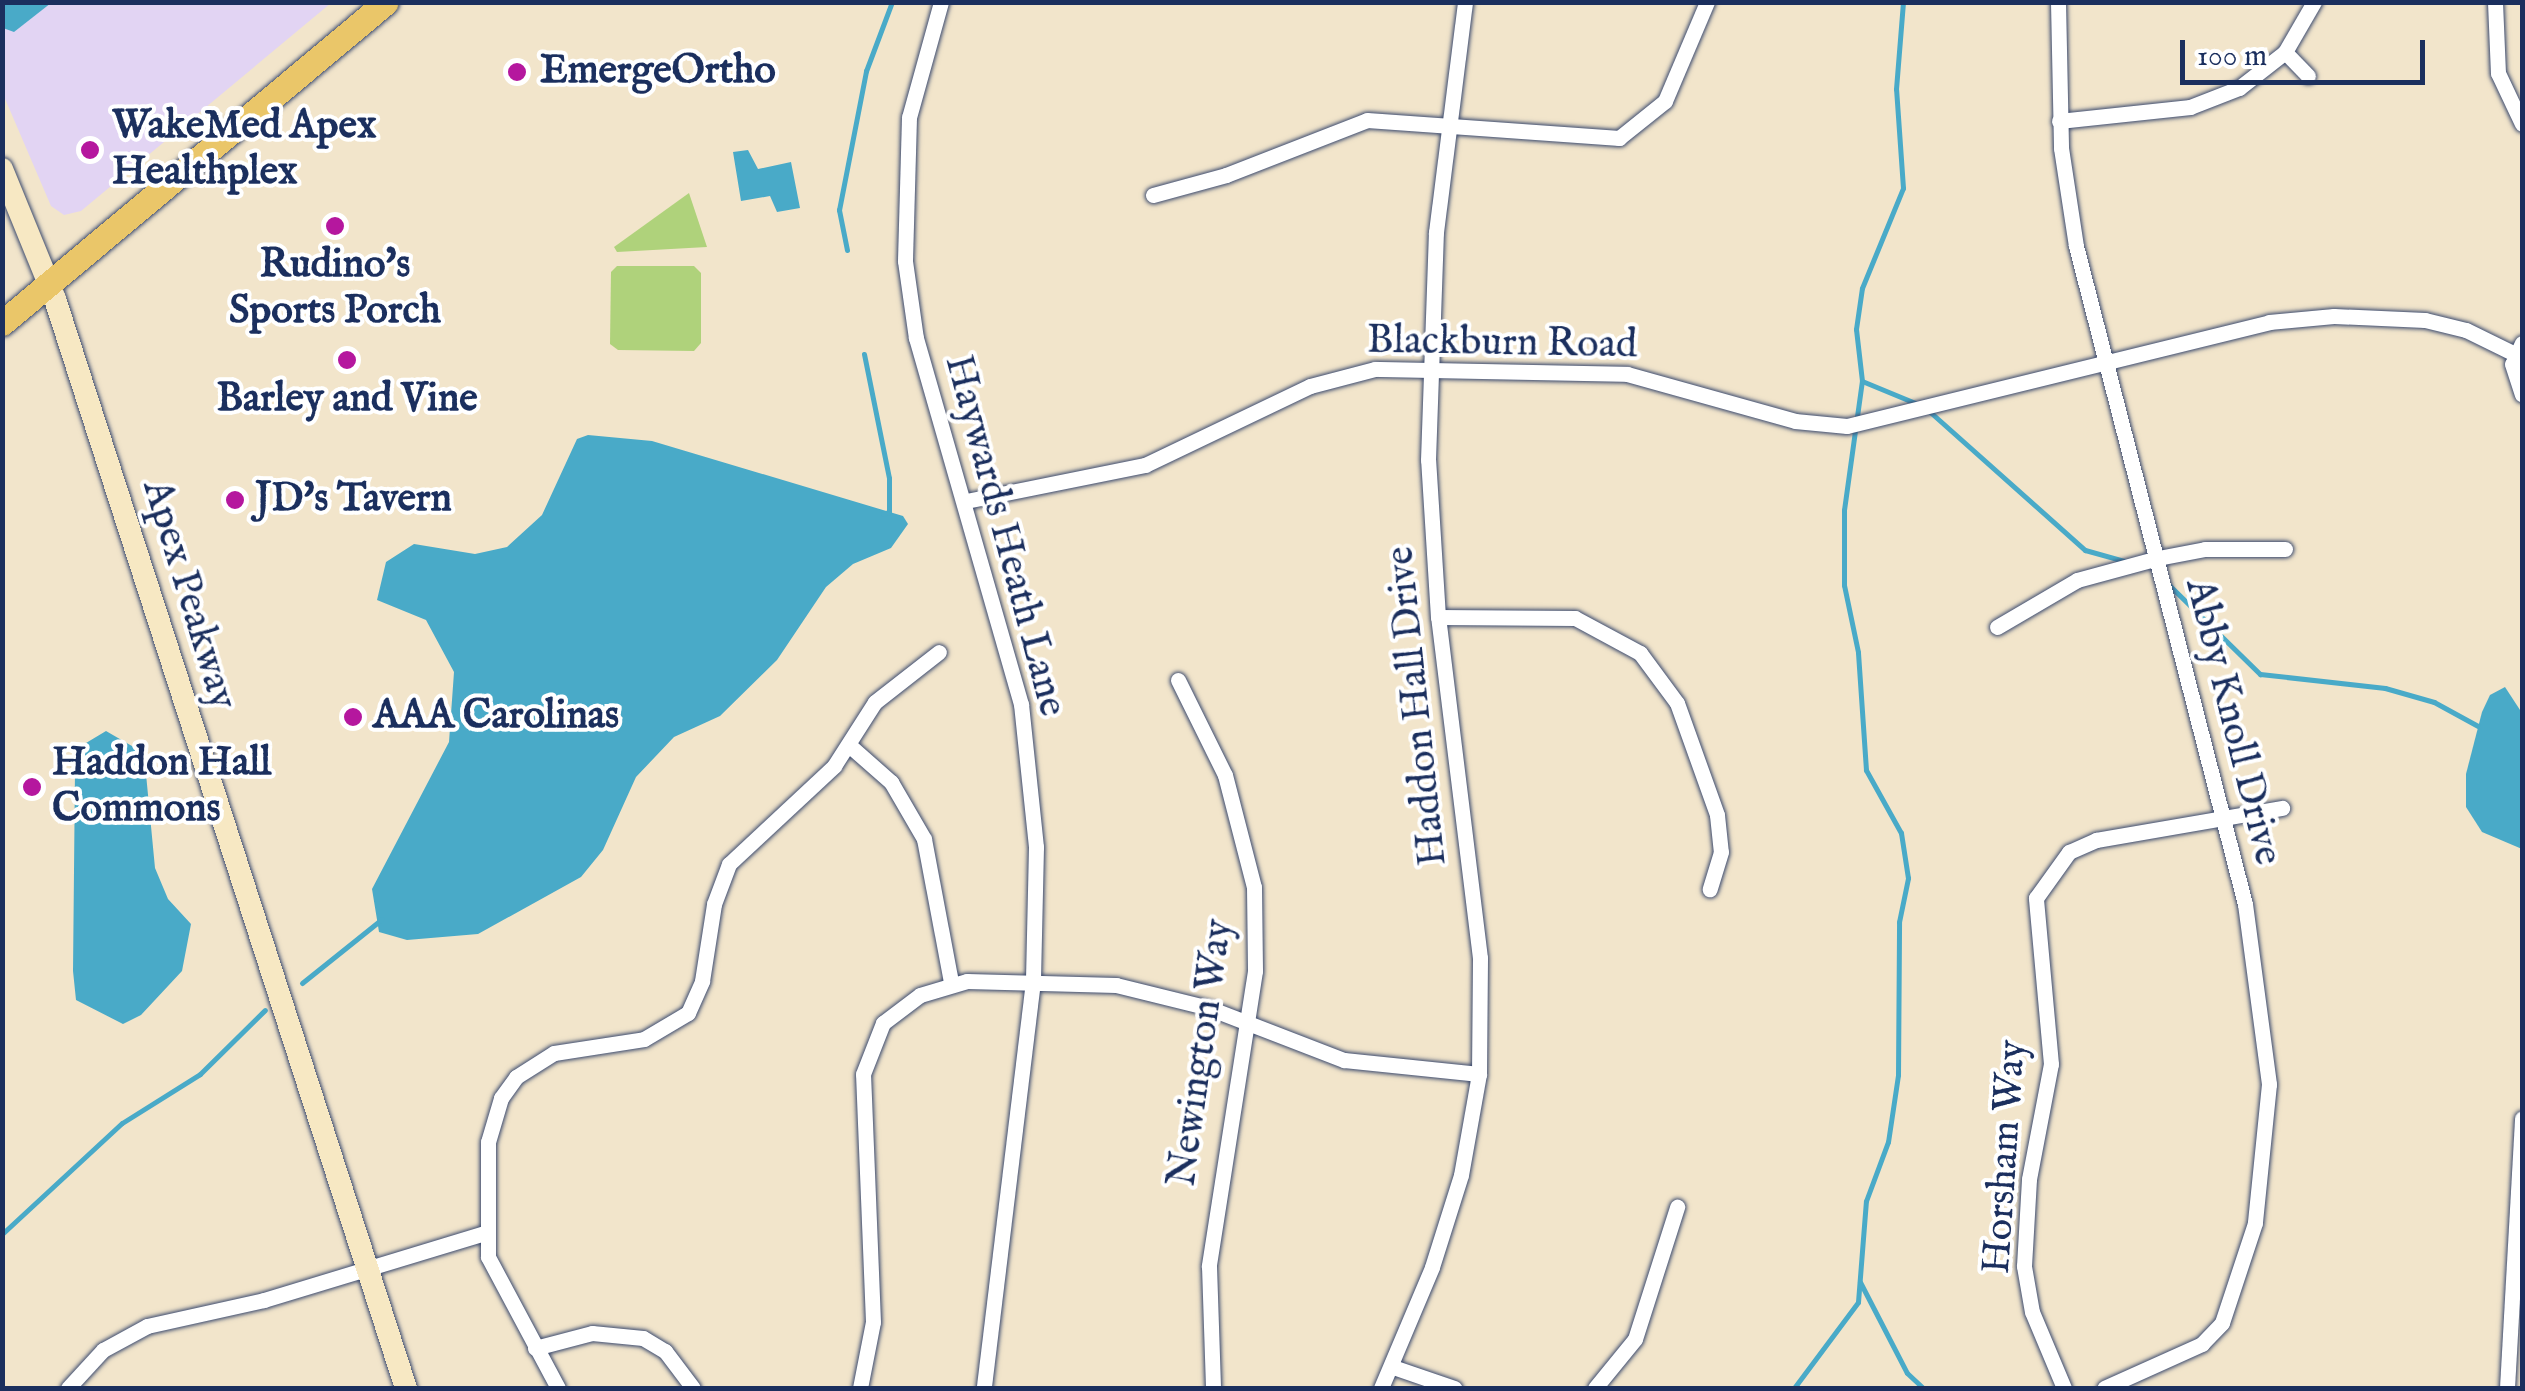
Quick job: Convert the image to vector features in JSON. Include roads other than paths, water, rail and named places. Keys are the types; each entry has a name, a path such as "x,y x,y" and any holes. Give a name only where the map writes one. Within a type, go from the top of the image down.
{"main road":[{"path":"2,324 386,2"},
{"name":"Apex Peakway","path":"2,169 49,284 406,1388"}],"street":[{"name":"Haywards Heath Lane","path":"941,2 909,117 902,227 916,338 1006,638 1032,774 1038,902 1033,981 984,1388"},
{"name":"Haddon Hall Drive","path":"1381,1388 1393,1367 1461,1174 1479,1074 1480,958 1438,618 1428,367 1446,122 1464,2"},
{"path":"1152,195 1236,172 1348,124 1386,118 1619,138 1665,101 1706,2"},
{"name":"Abby Knoll Drive","path":"2058,2 2059,121 2076,246 2102,362 2158,558 2245,904 2264,1024 2265,1155 2255,1223 2222,1323 2202,1344 2104,1388"},
{"path":"2059,121 2190,107 2239,88 2285,52 2314,2"},
{"path":"2495,2 2498,73 2522,124"},
{"path":"2285,52 2308,76"},
{"name":"Blackburn Road","path":"966,501 1145,465 1328,379 1428,367 1627,374 1795,420 1846,426 2268,322 2334,316 2450,325 2519,348"},
{"path":"2519,348 2512,375 2522,394"},
{"path":"1997,627 2077,580 2158,558 2204,549 2286,549"},
{"path":"1438,618 1564,616 1608,631 1640,653 1677,703 1717,815 1721,852 1710,889"},
{"path":"558,1388 493,1273 484,1233 491,1121 508,1087 554,1054 644,1039 688,1013 702,981 714,904 730,864 850,746 875,702 939,652"},
{"name":"Newington Way","path":"1178,680 1225,775 1249,856 1256,926 1247,1024 1214,1215 1208,1323 1213,1388"},
{"path":"850,746 890,782 924,839 951,982"},
{"name":"Horsham Way","path":"2064,1388 2038,1330 2024,1266 2030,1179 2051,1064 2036,898 2069,852 2096,840 2282,808"},
{"path":"860,1388 873,1322 860,1111 867,1059 893,1012 951,982 1033,981 1145,990 1344,1060 1479,1074"},
{"path":"2507,1388 2522,1118"},
{"path":"1596,1388 1635,1339 1677,1207"},
{"path":"68,1388 94,1357 134,1332 484,1233"},
{"path":"535,1348 592,1333 632,1335 665,1352 689,1388"},
{"path":"1393,1367 1454,1388"}],"water":[{"path":"2,3 51,3 14,32 3,28"},
{"path":"748,150 758,169 791,162 800,208 777,212 770,196 741,201 733,152"},
{"path":"588,435 652,441 903,516 908,524 891,548 853,564 826,587 777,660 720,716 674,737 636,777 603,850 581,877 478,934 407,940 379,932 372,889 449,742 454,672 426,620 377,600 386,562 414,544 475,554 507,547 542,515 577,439"},
{"path":"2505,687 2522,713 2522,849 2482,832 2466,807 2466,774 2482,712 2490,695"},
{"path":"106,731 144,753 155,868 168,899 191,924 182,971 141,1015 123,1024 76,1000 73,971 75,770 86,743"}],"waterway":[{"path":"847,250 839,210 866,71 892,2"},
{"path":"1794,1388 1858,1302 1866,1201 1888,1142 1898,1075 1899,922 1908,878 1901,833 1866,770 1858,652 1844,585 1844,510 1862,381 1856,329 1862,288 1903,188 1896,89 1903,2"},
{"path":"864,354 889,478 889,512 883,514"},
{"path":"1862,381 1915,403"},
{"path":"1929,411 2085,550 2128,562"},
{"path":"2168,584 2260,674 2385,688 2434,702 2478,726"},
{"path":"302,983 382,919"},
{"path":"2,1234 122,1123 200,1074 265,1010"},
{"path":"1860,1282 1907,1373 1923,1388"}],"place":[{"name":"EmergeOrtho","path":"517,72"},
{"name":"WakeMed Apex Healthplex","path":"90,150"},
{"name":"Rudino's Sports Porch","path":"335,226"},
{"name":"Barley and Vine","path":"347,360"},
{"name":"JD's Tavern","path":"235,500"},
{"name":"AAA Carolinas","path":"353,717"},
{"name":"Haddon Hall Commons","path":"32,787"}]}
